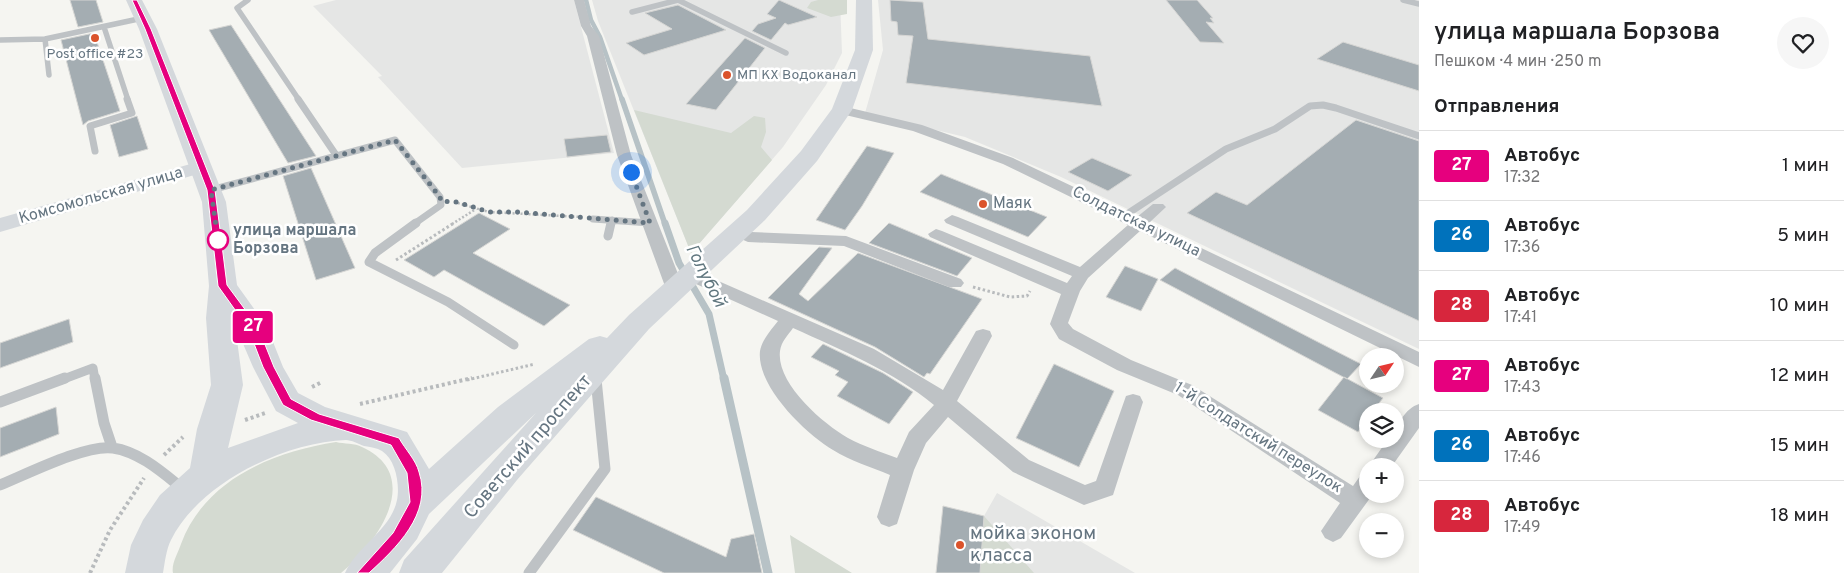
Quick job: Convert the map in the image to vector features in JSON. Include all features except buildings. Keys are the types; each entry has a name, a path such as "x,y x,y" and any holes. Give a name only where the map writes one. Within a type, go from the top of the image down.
{"main road":[{"path":"134,0 143,18 211,190 222,286 220,318 227,385 197,484"},
{"name":"Советский проспект","path":"418,573 639,322 687,279 743,235 809,156 842,110 864,50 864,0"},
{"name":"Комсомольская улица","path":"0,225 201,167"},
{"path":"222,286 252,327 268,367 287,402 315,417 358,416 395,442 413,472 416,503 397,538 364,573"},
{"name":"Советский проспект","path":"416,503 510,416 581,360 639,322"},
{"path":"144,573 144,560 162,520 197,484 254,452 358,416"}],"street":[{"path":"579,0 586,26 593,36 624,155 650,223 687,279 790,319 867,354 927,388 1021,466 1084,494 1104,488 1133,402"},
{"name":"Солдатская улица","path":"842,110 917,128 1008,161 1419,360"},
{"name":"1-й Солдатский переулок","path":"1158,206 1132,220 1082,274 1071,291 1059,324 1066,334 1124,365 1185,390 1359,490"},
{"path":"952,220 1082,274"},
{"path":"936,234 1071,291"},
{"path":"743,235 846,241 955,283"},
{"path":"790,319 777,336 770,352 773,371 789,400 834,440 903,470"},
{"path":"889,517 903,470 917,438 938,416 984,336"},
{"path":"1386,458 1419,412"},
{"path":"1333,531 1359,496"}],"lane":[{"path":"248,0 237,8 336,155"},
{"path":"632,12 678,0 786,53"},
{"path":"1403,0 1419,4"},
{"path":"0,40 45,38 143,18"},
{"path":"95,151 90,126 132,113 104,27"},
{"path":"45,38 50,74"},
{"path":"1132,220 1226,149 1275,130 1310,106 1323,105 1336,108 1419,136"},
{"path":"211,190 395,140 440,197 442,205 375,253 369,262 392,276 448,302 514,345"},
{"path":"593,218 650,223"},
{"path":"608,236 612,220"},
{"path":"0,402 93,368 104,423 112,447"},
{"path":"529,573 605,469 596,393 596,369"},
{"path":"0,485 74,455 112,447 197,484"}],"path":[{"path":"441,201 457,202 489,212 518,212 593,218"},
{"path":"389,264 476,209"},
{"path":"955,283 1010,297 1027,296 1040,278"},
{"path":"358,416 540,362"},
{"path":"214,429 256,417 322,382"}],"shaded area":[{"path":"336,0 574,0 614,153 462,168 378,77 382,76 313,6"},
{"path":"592,0 840,0 842,53 826,85 783,147 691,253 598,21"},
{"path":"818,0 847,0 847,14 831,17 807,8 811,2"},
{"path":"878,0 1419,0 1419,349 1061,177 965,137 865,113 883,50"},
{"path":"634,110 731,133 754,116 765,118 766,132 761,147 772,160 691,253"},
{"path":"336,442 362,447 381,460 390,475 393,492 389,510 380,528 355,560 341,573 173,573 175,558 192,521 206,502 224,486 244,472 266,462 289,453"},
{"path":"997,493 1135,573 980,573 984,516"},
{"path":"984,516 1034,573 980,573"},
{"path":"790,535 852,573 795,573"}],"waterway":[{"name":"Голубой","path":"586,0 591,20 600,37 622,100"},
{"name":"Голубой","path":"622,99 665,224"},
{"name":"Голубой","path":"665,223 679,263 709,314 724,380"},
{"name":"Голубой","path":"724,378 768,573"}],"bus line":[{"name":"27","path":"134,0 148,29 211,190 214,202 222,286 252,327 268,367 287,402 315,417 395,442 413,472 416,503 397,538 364,573"}],"place":[{"name":"Post office #23","path":"95,38"},
{"name":"МП КХ Водоканал","path":"727,75"},
{"name":"Маяк","path":"983,204"},
{"name":"улица маршала Борзова","path":"218,240"},
{"name":"мойка эконом класса","path":"960,545"}],"route":[{"path":"218,240 211,190 395,140 440,197 441,201 457,202 489,212 518,212 650,223 631,172"}]}
